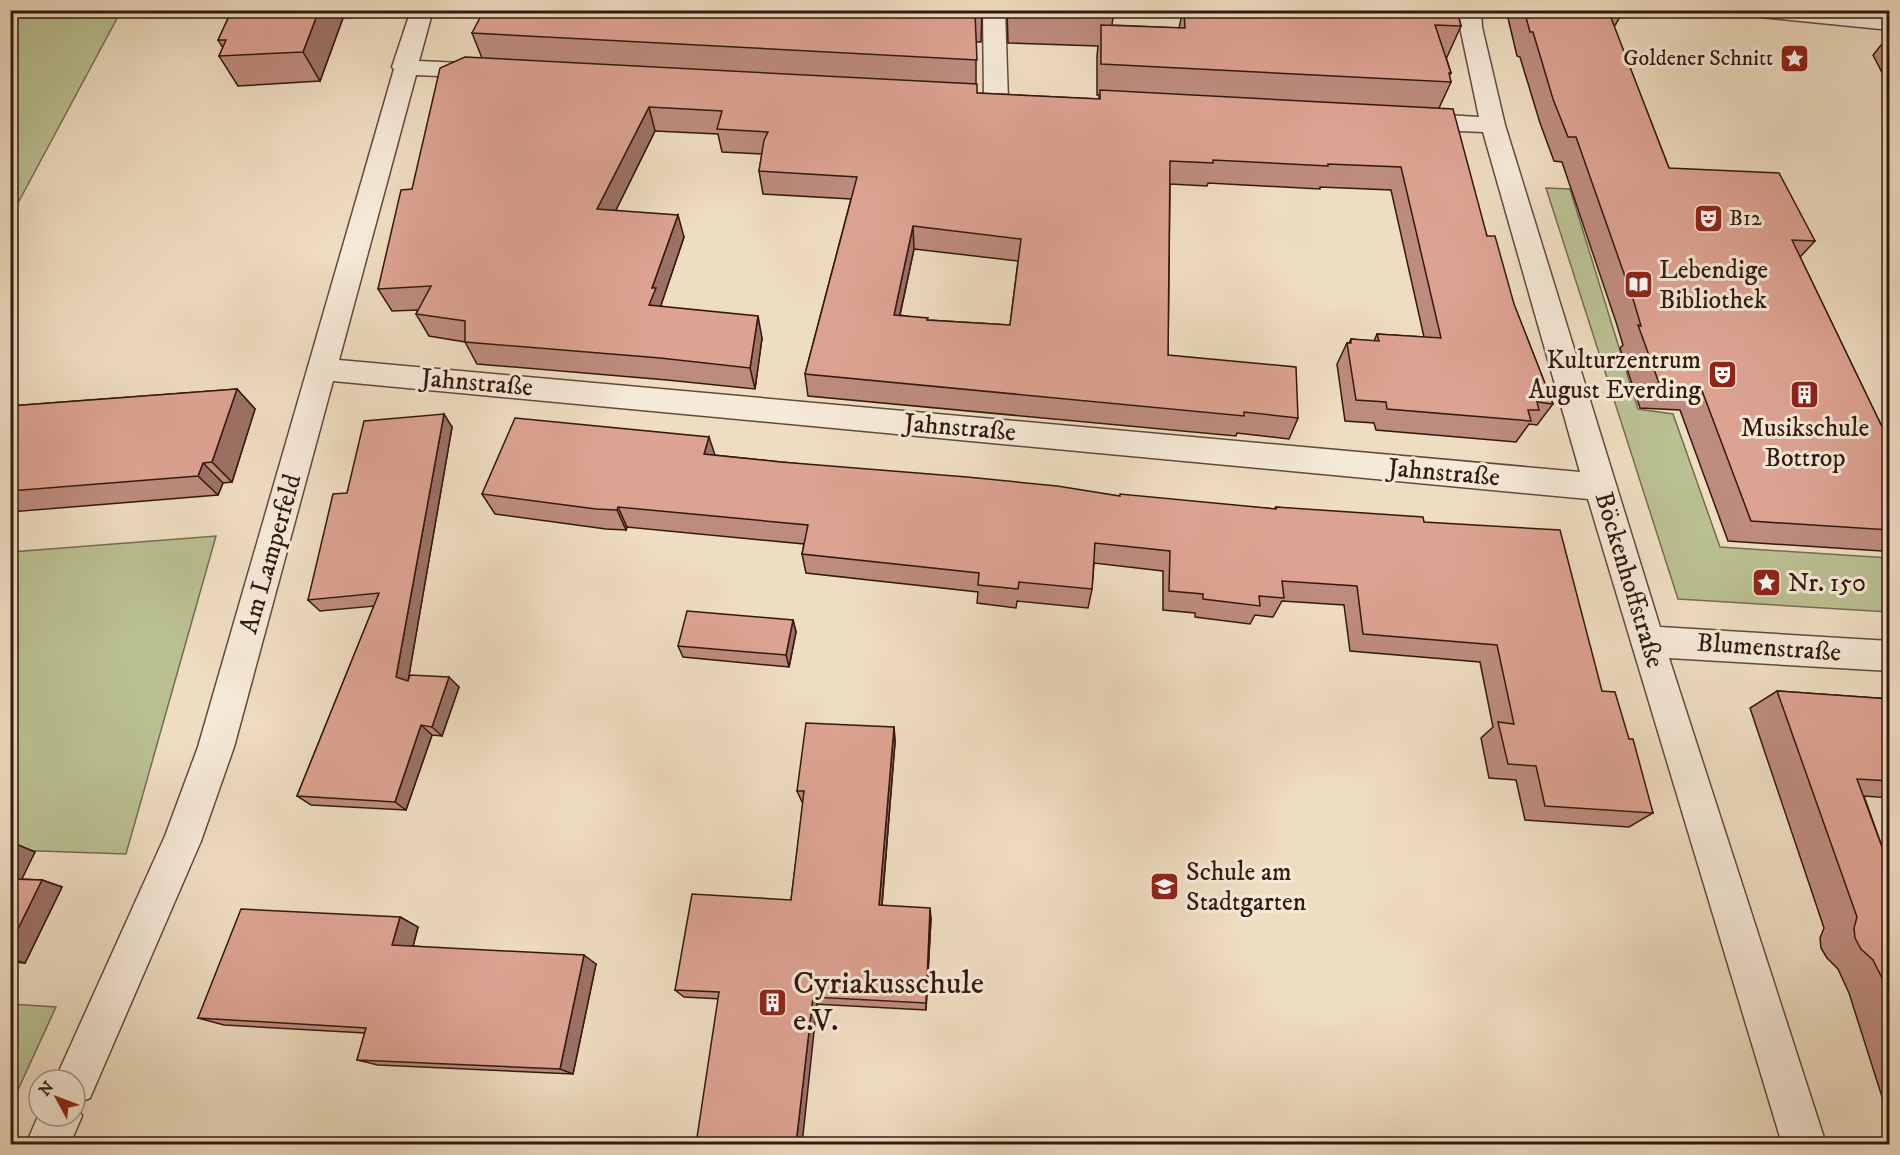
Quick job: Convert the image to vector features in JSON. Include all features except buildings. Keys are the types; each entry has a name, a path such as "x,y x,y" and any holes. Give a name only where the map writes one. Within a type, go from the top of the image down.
{"street":[{"name":"Am Lamperfeld","path":"82,1068 182,841 216,747 404,67 422,10"},
{"path":"994,10 996,100"},
{"name":"Böckenhoffstraße","path":"1470,10 1471,27 1493,125 1600,487 1804,1144"},
{"path":"1761,10 1890,23"},
{"path":"404,67 511,73"},
{"path":"1386,120 1493,125"},
{"name":"Jahnstraße","path":"321,369 1600,487"},
{"name":"Blumenstraße","path":"1648,641 1890,656"},
{"path":"48,1144 55,1128"}],"green space":[{"path":"10,11 121,11 11,216"},
{"path":"1546,188 1570,189 1638,409 1673,414 1720,547 1889,558 1889,612 1678,599"},
{"path":"216,536 126,854 11,850 11,552"},
{"path":"10,1004 56,1007 11,1105"}],"place":[{"name":"Goldener Schnitt","path":"1794,58"},
{"name":"B12","path":"1708,218"},
{"name":"Lebendige Bibliothek","path":"1638,285"},
{"name":"Kulturzentrum August Everding","path":"1722,375"},
{"name":"Musikschule Bottrop","path":"1805,394"},
{"name":"Nr. 150","path":"1767,583"},
{"name":"Schule am Stadtgarten","path":"1165,887"},
{"name":"Cyriakusschule e.V.","path":"772,1002"}]}
